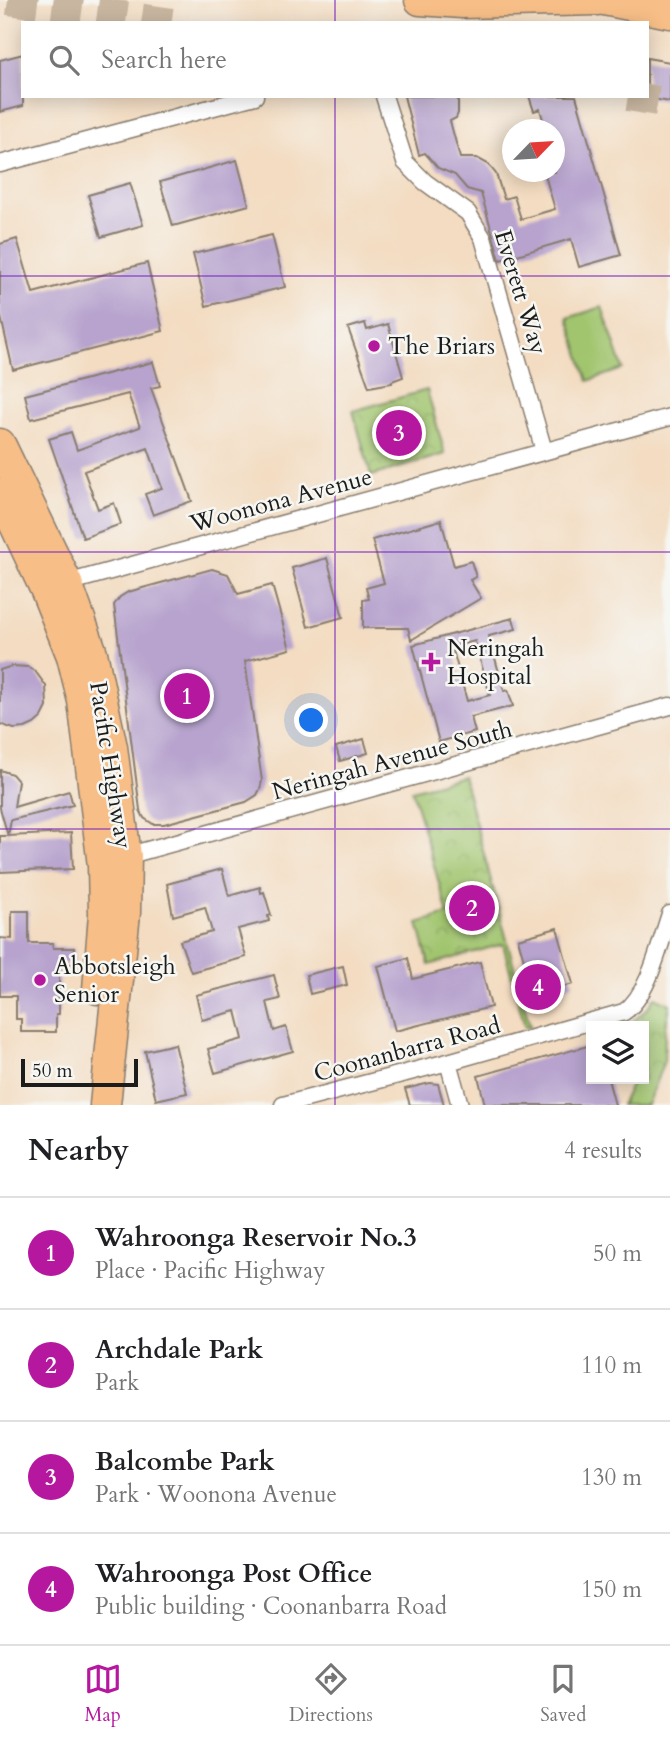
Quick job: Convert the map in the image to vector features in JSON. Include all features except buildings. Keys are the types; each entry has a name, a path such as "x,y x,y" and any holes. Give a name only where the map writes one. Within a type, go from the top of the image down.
{"highway":[{"path":"420,0 462,3 598,0"},
{"path":"604,0 670,13"},
{"name":"Pacific Highway","path":"0,444 67,583 92,653 112,747 126,856 125,913 105,1105"},
{"name":"Pacific Highway","path":"0,493 46,591 72,656 91,751 103,866 104,914 85,1105"}],"street":[{"path":"0,164 248,98"},
{"name":"Everett Way","path":"385,98 405,162 425,182 468,213 483,238 544,451"},
{"name":"Woonona Avenue","path":"67,583 670,417"},
{"name":"Neringah Avenue South","path":"126,856 670,706"},
{"name":"Coonanbarra Road","path":"283,1105 624,1012 642,992 670,914"},
{"path":"448,1062 460,1105"}],"green space":[{"path":"602,307 623,369 588,381 568,318"},
{"path":"427,390 445,454 371,476 353,411"},
{"path":"463,776 530,1026 525,1027 503,944 429,965 418,923 448,914 412,790"},
{"path":"655,997 670,1004 665,1031 664,1061 647,1105 621,1105 632,1084 649,1084 649,1021 633,1021 648,1008"}],"tunnel":[{"path":"8,0 159,21"},
{"path":"640,98 670,103"}],"place":[{"name":"The Briars","path":"374,346"},
{"name":"Balcombe Park","path":"399,433"},
{"name":"Neringah Hospital","path":"431,662"},
{"name":"Wahroonga Reservoir No.3","path":"187,696"},
{"name":"Archdale Park","path":"472,908"},
{"name":"Abbotsleigh Senior","path":"40,980"},
{"name":"Wahroonga Post Office","path":"538,987"}]}
